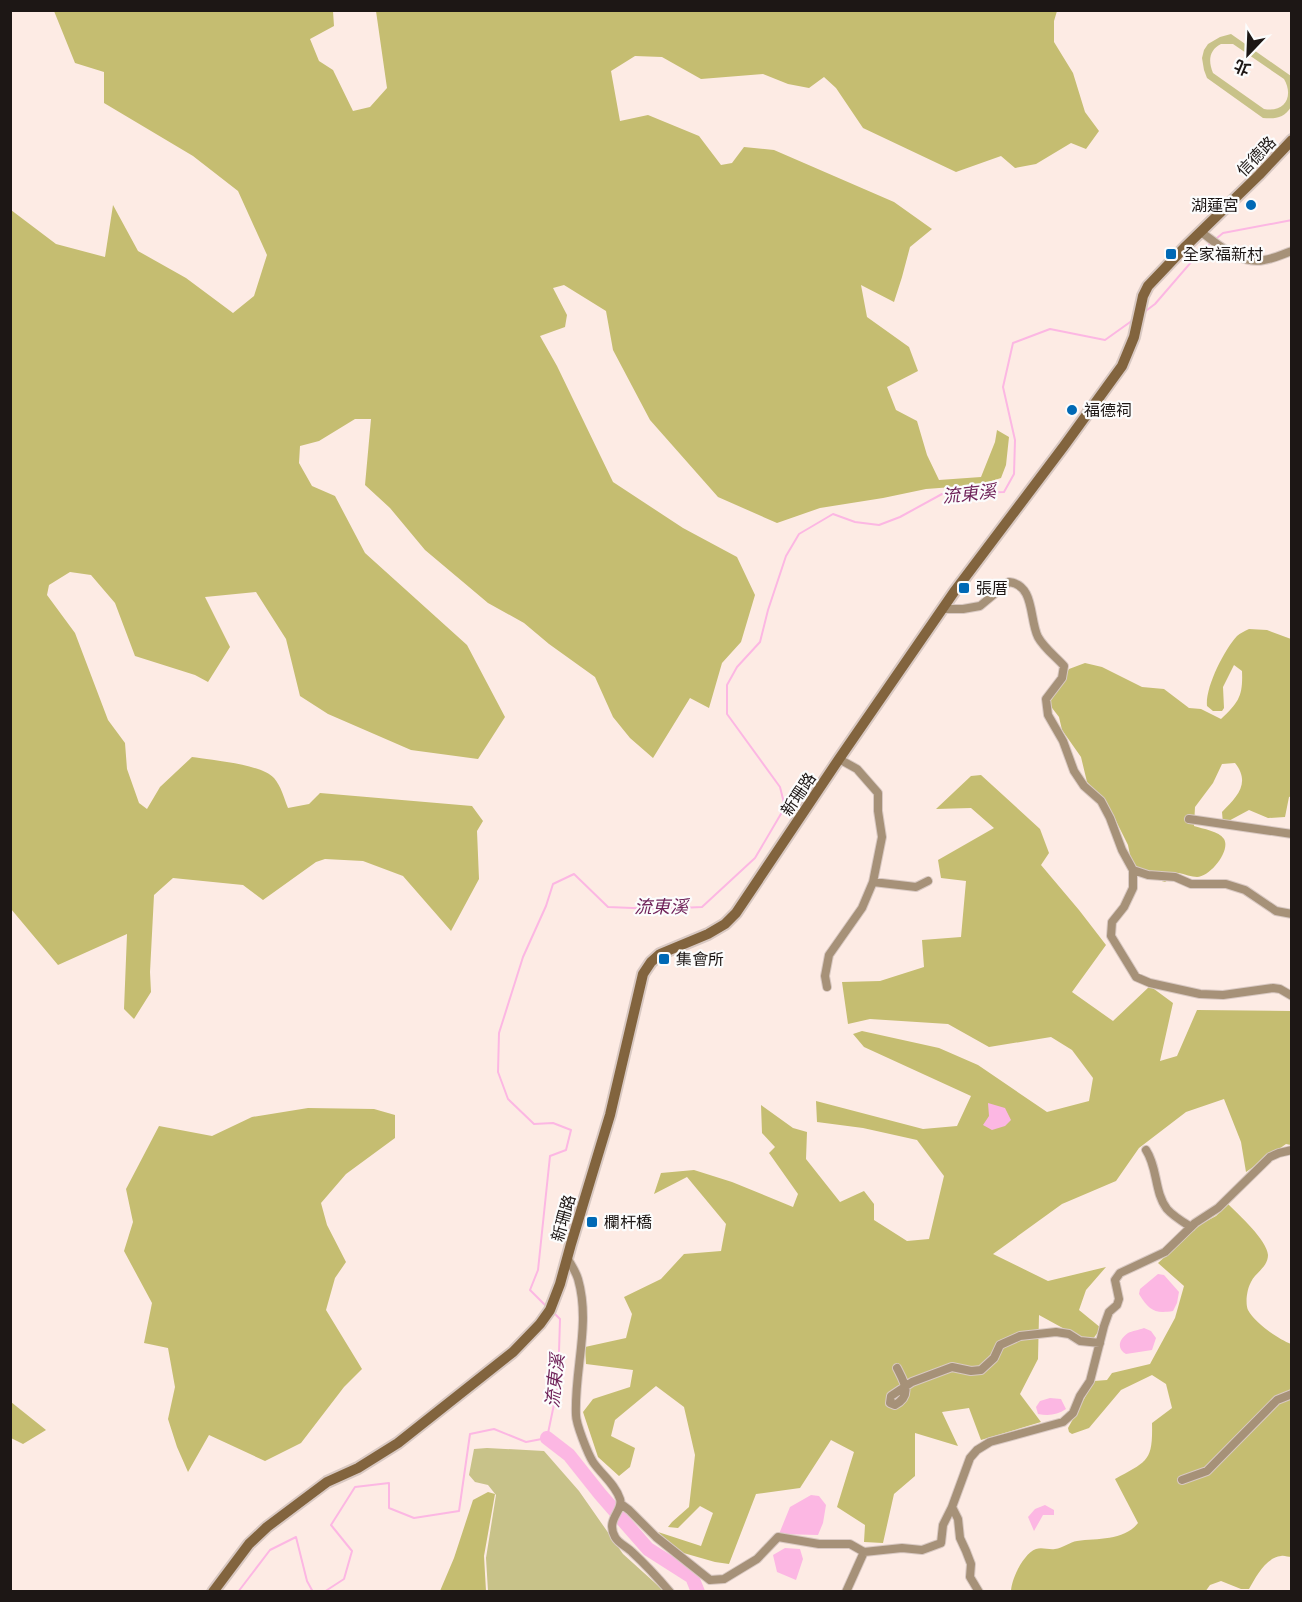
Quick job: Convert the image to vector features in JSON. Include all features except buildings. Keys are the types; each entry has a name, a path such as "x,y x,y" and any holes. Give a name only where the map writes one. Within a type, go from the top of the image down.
{"street":[{"name":"信德路","path":"1143,296 1148,286 1204,234 1292,140"},
{"path":"1204,234 1247,261 1264,260 1292,251"},
{"name":"新珊路","path":"213,1592 249,1544 267,1527 327,1482 358,1468 398,1443 513,1352 540,1324 550,1310 568,1259 610,1115 643,974 660,954 708,934 736,913 943,609 1122,366 1134,337 1143,296"},
{"path":"943,609 980,606 1009,582 1016,583 1025,590 1035,631 1040,640 1064,666 1062,678 1046,699 1048,714 1063,741 1074,771 1084,786 1101,801 1133,870 1133,888 1124,907 1112,922 1111,936 1136,977 1150,983 1200,994 1223,995 1273,988 1292,996"},
{"path":"827,987 825,976 829,955 862,908 873,882 882,837 878,793 857,769 839,759"},
{"path":"1189,819 1292,834"},
{"path":"1133,870 1148,875 1175,878 1191,884 1226,884 1245,890 1276,911 1292,914"},
{"path":"873,882 916,887 928,881"},
{"path":"1146,1150 1154,1166 1159,1193 1168,1211 1191,1227"},
{"path":"621,1505 630,1510 656,1537 710,1580 724,1579 757,1559 778,1537 819,1544 850,1544 864,1552 902,1548 922,1550 941,1543 943,1525 970,1458 976,1450 990,1442 1063,1422 1073,1413 1090,1381 1109,1312 1117,1305 1119,1299 1115,1280 1120,1273 1165,1252 1191,1227 1218,1208 1270,1157 1292,1150"},
{"path":"568,1259 578,1277 583,1304 583,1336 576,1419 593,1462 613,1484 621,1501 612,1524 614,1535 670,1592"},
{"path":"897,1368 906,1386 952,1368 981,1370 994,1358 1000,1345 1020,1336 1056,1332 1069,1334 1080,1341 1100,1343"},
{"path":"1182,1480 1207,1471 1277,1400 1292,1394"},
{"path":"952,1507 958,1519 960,1538 971,1564 970,1577 979,1592"},
{"path":"846,1592 864,1552"}],"shaded area":[{"path":"54,11 333,11 334,26 310,39 319,61 333,70 353,111 370,107 387,88 376,11 1057,11 1054,21 1054,42 1073,73 1085,112 1099,131 1086,149 1071,143 1036,164 1015,168 1001,156 956,172 863,128 836,88 824,77 809,88 788,84 763,74 701,79 662,57 635,56 611,71 620,121 648,115 699,136 721,165 732,163 744,147 774,150 894,202 932,229 910,247 894,302 861,285 867,317 909,347 918,371 887,387 896,410 917,421 927,455 939,480 981,477 995,442 997,430 1009,437 1006,465 1001,478 979,485 926,489 820,508 777,523 718,497 650,420 613,350 606,311 564,285 553,288 567,315 565,327 540,336 613,482 683,528 737,557 755,595 741,642 722,663 709,708 690,698 653,758 630,738 613,717 595,677 524,623 488,603 425,550 390,508 365,485 371,419 355,419 319,441 300,446 299,463 312,486 335,496 365,553 467,645 505,717 478,759 411,750 328,714 300,696 286,639 256,592 205,597 230,647 208,682 195,675 135,656 115,603 91,575 70,572 49,585 47,595 75,633 108,720 125,743 127,769 139,803 147,809 160,787 192,757 235,763 268,773 279,785 288,808 309,804 320,793 472,806 483,821 477,831 479,879 451,931 403,876 363,861 325,859 316,862 263,900 243,885 173,878 154,895 151,992 134,1019 124,1009 127,934 58,965 11,909 11,210 56,244 105,257 113,205 138,251 186,278 233,313 254,296 267,255 238,191 193,156 104,103 104,72 75,63"},
{"path":"1231,34 1291,76 1291,107 1286,114 1276,118 1263,118 1207,78 1202,58 1204,50 1208,44","holes":["1221,44 1233,44 1284,79 1288,97 1282,106 1271,110 1264,109 1213,73 1210,60 1214,49"]},
{"path":"1249,629 1267,630 1291,639 1292,796 1289,797 1285,817 1268,818 1249,810 1223,824 1222,812 1237,795 1242,777 1235,763 1222,764 1213,783 1195,807 1194,826 1215,832 1224,839 1225,850 1218,862 1208,873 1197,877 1179,873 1165,882 1145,876 1132,865 1128,845 1107,803 1087,782 1081,757 1062,730 1059,717 1049,704 1069,669 1085,663 1102,667 1142,687 1164,689 1189,708 1201,709 1221,719 1239,698 1242,671 1234,665 1223,687 1224,708 1222,711 1213,711 1207,706 1209,689 1227,650 1237,636"},
{"path":"981,775 1040,829 1049,853 1041,865 1106,945 1072,992 1113,1021 1150,986 1173,1003 1160,1061 1177,1056 1197,1010 1291,1011 1291,1145 1286,1144 1246,1172 1241,1142 1224,1099 1186,1112 1139,1148 1116,1181 1062,1204 993,1254 1048,1281 1106,1267 1086,1290 1079,1310 1101,1328 1090,1343 1039,1315 1038,1359 1020,1394 1041,1422 981,1440 969,1408 942,1412 958,1446 915,1433 915,1476 894,1494 883,1543 864,1542 865,1525 837,1507 854,1452 831,1440 800,1488 756,1494 729,1564 680,1552 658,1532 701,1546 713,1513 700,1506 678,1528 668,1527 689,1507 695,1455 684,1407 656,1386 615,1420 611,1436 635,1448 630,1467 619,1476 598,1457 583,1412 593,1399 630,1387 633,1370 586,1364 585,1347 626,1338 632,1314 624,1297 661,1279 684,1254 721,1251 726,1224 687,1177 654,1194 661,1173 694,1170 732,1182 793,1207 798,1194 769,1153 775,1147 762,1133 761,1105 793,1128 807,1132 806,1159 840,1202 864,1191 874,1204 874,1220 907,1241 929,1239 944,1176 917,1140 863,1128 817,1122 816,1101 923,1129 957,1126 971,1096 864,1047 853,1034 862,1031 939,1048 978,1065 1047,1112 1089,1101 1093,1078 1072,1050 1051,1037 989,1047 948,1024 870,1019 848,1024 842,982 880,981 924,967 922,940 961,937 966,881 941,878 938,860 994,828 971,808 936,809 971,776"},
{"path":"988,1103 1005,1108 1011,1120 1005,1126 992,1130 983,1125 989,1116"},
{"path":"308,1108 374,1109 395,1115 395,1138 346,1174 321,1203 327,1225 346,1262 335,1278 326,1310 362,1369 344,1387 301,1443 265,1461 209,1435 188,1472 168,1419 175,1387 168,1348 144,1343 152,1303 124,1251 133,1222 126,1189 159,1126 212,1136 252,1117"},
{"path":"1228,1204 1258,1235 1268,1255 1266,1263 1250,1285 1248,1310 1267,1330 1291,1344 1291,1557 1282,1556 1270,1560 1249,1589 1241,1589 1221,1581 1210,1585 1205,1592 1011,1592 1019,1567 1031,1551 1041,1548 1055,1549 1077,1541 1118,1536 1126,1533 1138,1523 1115,1479 1146,1459 1151,1446 1152,1423 1172,1408 1166,1384 1152,1375 1121,1390 1089,1428 1072,1434 1068,1428 1094,1381 1107,1380 1112,1373 1150,1364 1175,1318 1184,1286 1158,1263 1201,1224 1216,1216"},
{"path":"1158,1274 1164,1275 1179,1292 1173,1311 1153,1310 1139,1294 1140,1289"},
{"path":"1144,1328 1151,1331 1156,1338 1152,1350 1126,1354 1123,1352 1120,1347 1122,1339 1128,1333"},
{"path":"1050,1398 1061,1399 1066,1409 1053,1415 1038,1414 1036,1407 1040,1401"},
{"path":"10,1402 46,1430 23,1444 11,1438"},
{"path":"474,1449 544,1451 579,1491 623,1554 664,1591 488,1591 486,1558 496,1495 488,1485 475,1482 469,1475"},
{"path":"488,1492 495,1494 484,1556 486,1591 440,1591 454,1558 473,1500"},
{"path":"811,1495 819,1496 826,1505 818,1535 779,1534 790,1507"},
{"path":"1045,1505 1054,1510 1054,1515 1043,1515 1034,1531 1028,1517 1035,1509"},
{"path":"785,1548 800,1549 803,1559 796,1580 777,1572 773,1555"}],"waterway":[{"name":"流東溪","path":"1143,313 1155,304 1199,253 1223,233 1292,220"},
{"name":"流東溪","path":"547,1307 530,1290 538,1270 550,1156 566,1150 571,1130 553,1123 534,1124 508,1099 498,1072 499,1033 523,957 546,906 553,884 574,874 608,907 657,909 702,907 755,858 785,807 780,787 727,714 727,685 737,667 760,642 786,556 799,534 833,514 855,522 879,525 900,517 942,494 1004,492 1014,474 1015,440 1003,387 1013,343 1050,329 1105,340 1133,320"},
{"name":"流東溪","path":"324,1592 344,1579 352,1551 331,1525 355,1487 389,1483 389,1508 414,1518 459,1511 470,1434 494,1429 526,1442 547,1438 558,1385 560,1319 554,1313"},
{"path":"547,1438 569,1455 648,1549 692,1577 698,1592"},
{"name":"流東溪","path":"238,1592 270,1550 296,1537 307,1581 313,1592"}],"place":[{"name":"湖蓮宮","path":"1251,205"},
{"name":"全家福新村","path":"1171,254"},
{"name":"福德祠","path":"1072,410"},
{"name":"張厝","path":"964,588"},
{"name":"集會所","path":"664,959"},
{"name":"欄杆橋","path":"592,1222"}]}
